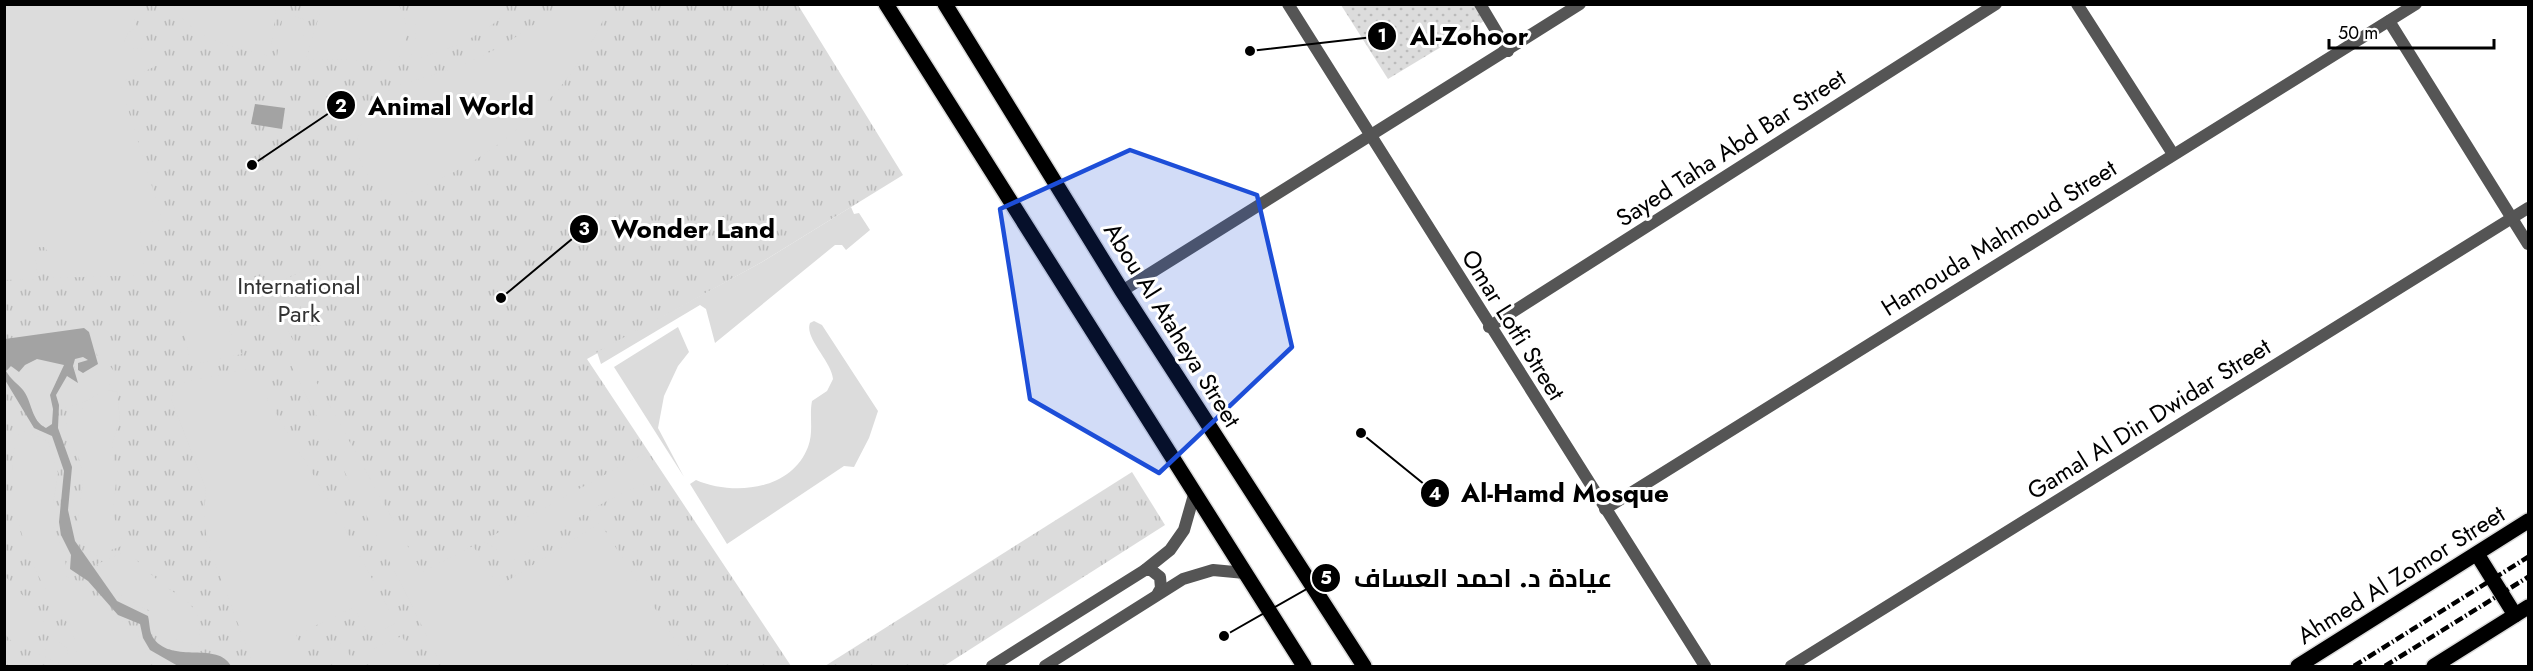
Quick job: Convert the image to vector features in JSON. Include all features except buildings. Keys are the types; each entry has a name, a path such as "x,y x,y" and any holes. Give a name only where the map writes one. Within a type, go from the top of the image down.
{"main road":[{"path":"886,4 1304,666"},
{"name":"Abou Al Ataheya Street","path":"945,4 1122,291 1364,666"},
{"name":"Ahmed Al Zomor Street","path":"2298,666 2529,521"},
{"path":"2477,554 2515,615"},
{"path":"2434,666 2529,607"}],"street":[{"name":"Omar Lotfi Street","path":"1288,4 1705,666"},
{"path":"1480,4 1508,51"},
{"path":"1122,291 1580,4"},
{"name":"Sayed Taha Abd Bar Street","path":"1490,327 1996,4"},
{"path":"2077,4 2173,154"},
{"name":"Hamouda Mahmoud Street","path":"1605,509 2416,4"},
{"path":"2389,21 2529,244"},
{"name":"Gamal Al Din Dwidar Street","path":"1791,666 2529,208"},
{"path":"992,666 1145,570 1170,550 1178,541 1188,519 1194,495"},
{"path":"1145,570 1151,570 1160,577 1161,588 1158,593"},
{"path":"1046,666 1158,593 1197,573 1229,570 1245,573"}],"highlighted area":[{"path":"1130,150 1257,195 1292,347 1159,473 1030,399 1000,209"}],"green space":[{"path":"327,4 399,5 405,20 406,39 397,61 306,59 320,13"},
{"name":"International Park","path":"4,5 798,5 903,175 762,262 587,359 791,666 5,666"},
{"path":"4,5 130,5 137,27 128,33 124,42 130,48 146,49 160,64 120,83 162,219 140,226 144,275 50,278 50,254 44,247 39,247 35,254 38,279 5,280"},
{"path":"173,5 264,5 276,11 270,56 216,41 191,27"},
{"path":"410,5 493,5 507,13 485,30 461,43 409,60 416,32 415,19"},
{"path":"562,5 601,5 604,18 573,71 532,117 483,155 456,171 415,190 396,195 385,192 372,182 361,162 358,142 362,122 380,97 397,86 479,58"},
{"path":"1341,5 1480,5 1489,18 1388,79"},
{"path":"283,13 307,20 297,61 277,57"},
{"path":"851,207 854,214 859,213 870,230 846,250 842,245 835,245 715,343 706,309 700,305 601,364 597,352 762,262"},
{"path":"322,265 288,331 422,572 473,546 499,586 600,523 692,666 442,666 270,323 270,297 274,289 289,277"},
{"path":"188,301 208,307 215,313 227,327 242,354 191,365 178,302"},
{"path":"814,321 822,325 878,411 869,438 854,467 844,466 727,544 690,484 696,480 727,488 760,486 789,473 800,462 810,441 812,401 827,391 833,379 828,365 811,336 810,323"},
{"path":"678,327 689,352 678,366 664,396 658,428 684,477 614,367"},
{"path":"100,344 107,347 110,366 116,374 112,381 92,398 59,409 56,394 67,375 76,383 78,381 73,361 79,357 87,359 87,362 83,361 83,373 91,369 99,359 95,350"},
{"path":"37,359 64,365 50,395 54,411 52,425 46,428 40,424 26,395 6,371 11,366 19,372 25,365"},
{"path":"249,369 337,514 396,623 369,636 354,607 296,635 311,666 254,666 207,542 204,516 206,489 171,399 174,389 181,383"},
{"path":"108,390 117,392 120,419 112,443 116,481 113,514 124,545 96,556 80,537 78,517 82,472 66,423 69,415 94,402"},
{"path":"22,430 48,441 58,473 53,503 53,526 64,553 67,573 43,585 23,537 15,503 12,469 15,443"},
{"path":"647,452 665,479 624,492 605,502 516,561 483,541"},
{"path":"1132,472 1165,525 944,666 825,666"},
{"path":"127,551 158,580 194,608 199,623 198,647 161,635 154,613 118,594 97,564"},
{"path":"5,576 44,619 41,633 26,644 14,644 5,634"},
{"path":"66,576 82,583 110,615 135,629 149,660 136,662 130,666 73,666 76,646 73,636 63,615 45,588"},
{"path":"402,636 417,666 383,666 374,649"},
{"path":"58,641 68,649 65,666 39,654"},
{"path":"343,642 355,666 336,666 328,650"}],"shaded area":[{"path":"255,104 285,108 282,129 251,124"},
{"path":"84,328 89,332 98,364 83,373 78,370 78,363 88,360 83,357 75,359 73,366 78,383 67,376 56,395 59,405 58,428 72,467 68,510 75,541 117,601 148,616 152,637 162,646 183,652 216,655 225,659 231,666 178,666 150,650 143,638 140,624 118,615 88,581 70,569 71,555 61,535 59,522 64,471 52,436 34,428 5,380 5,339","holes":["37,359 64,365 50,395 53,409 52,424 46,428 37,421 23,390 6,371 11,366 19,372 25,365"]}],"railway":[{"path":"2354,666 2528,557"},
{"path":"2385,666 2528,577"}],"place":[{"name":"Al-Zohoor","path":"1250,51"},
{"name":"Animal World","path":"252,165"},
{"name":"Wonder Land","path":"501,298"},
{"name":"Al-Hamd Mosque","path":"1361,433"},
{"name":"عيادة د. احمد العساف","path":"1224,636"}]}
